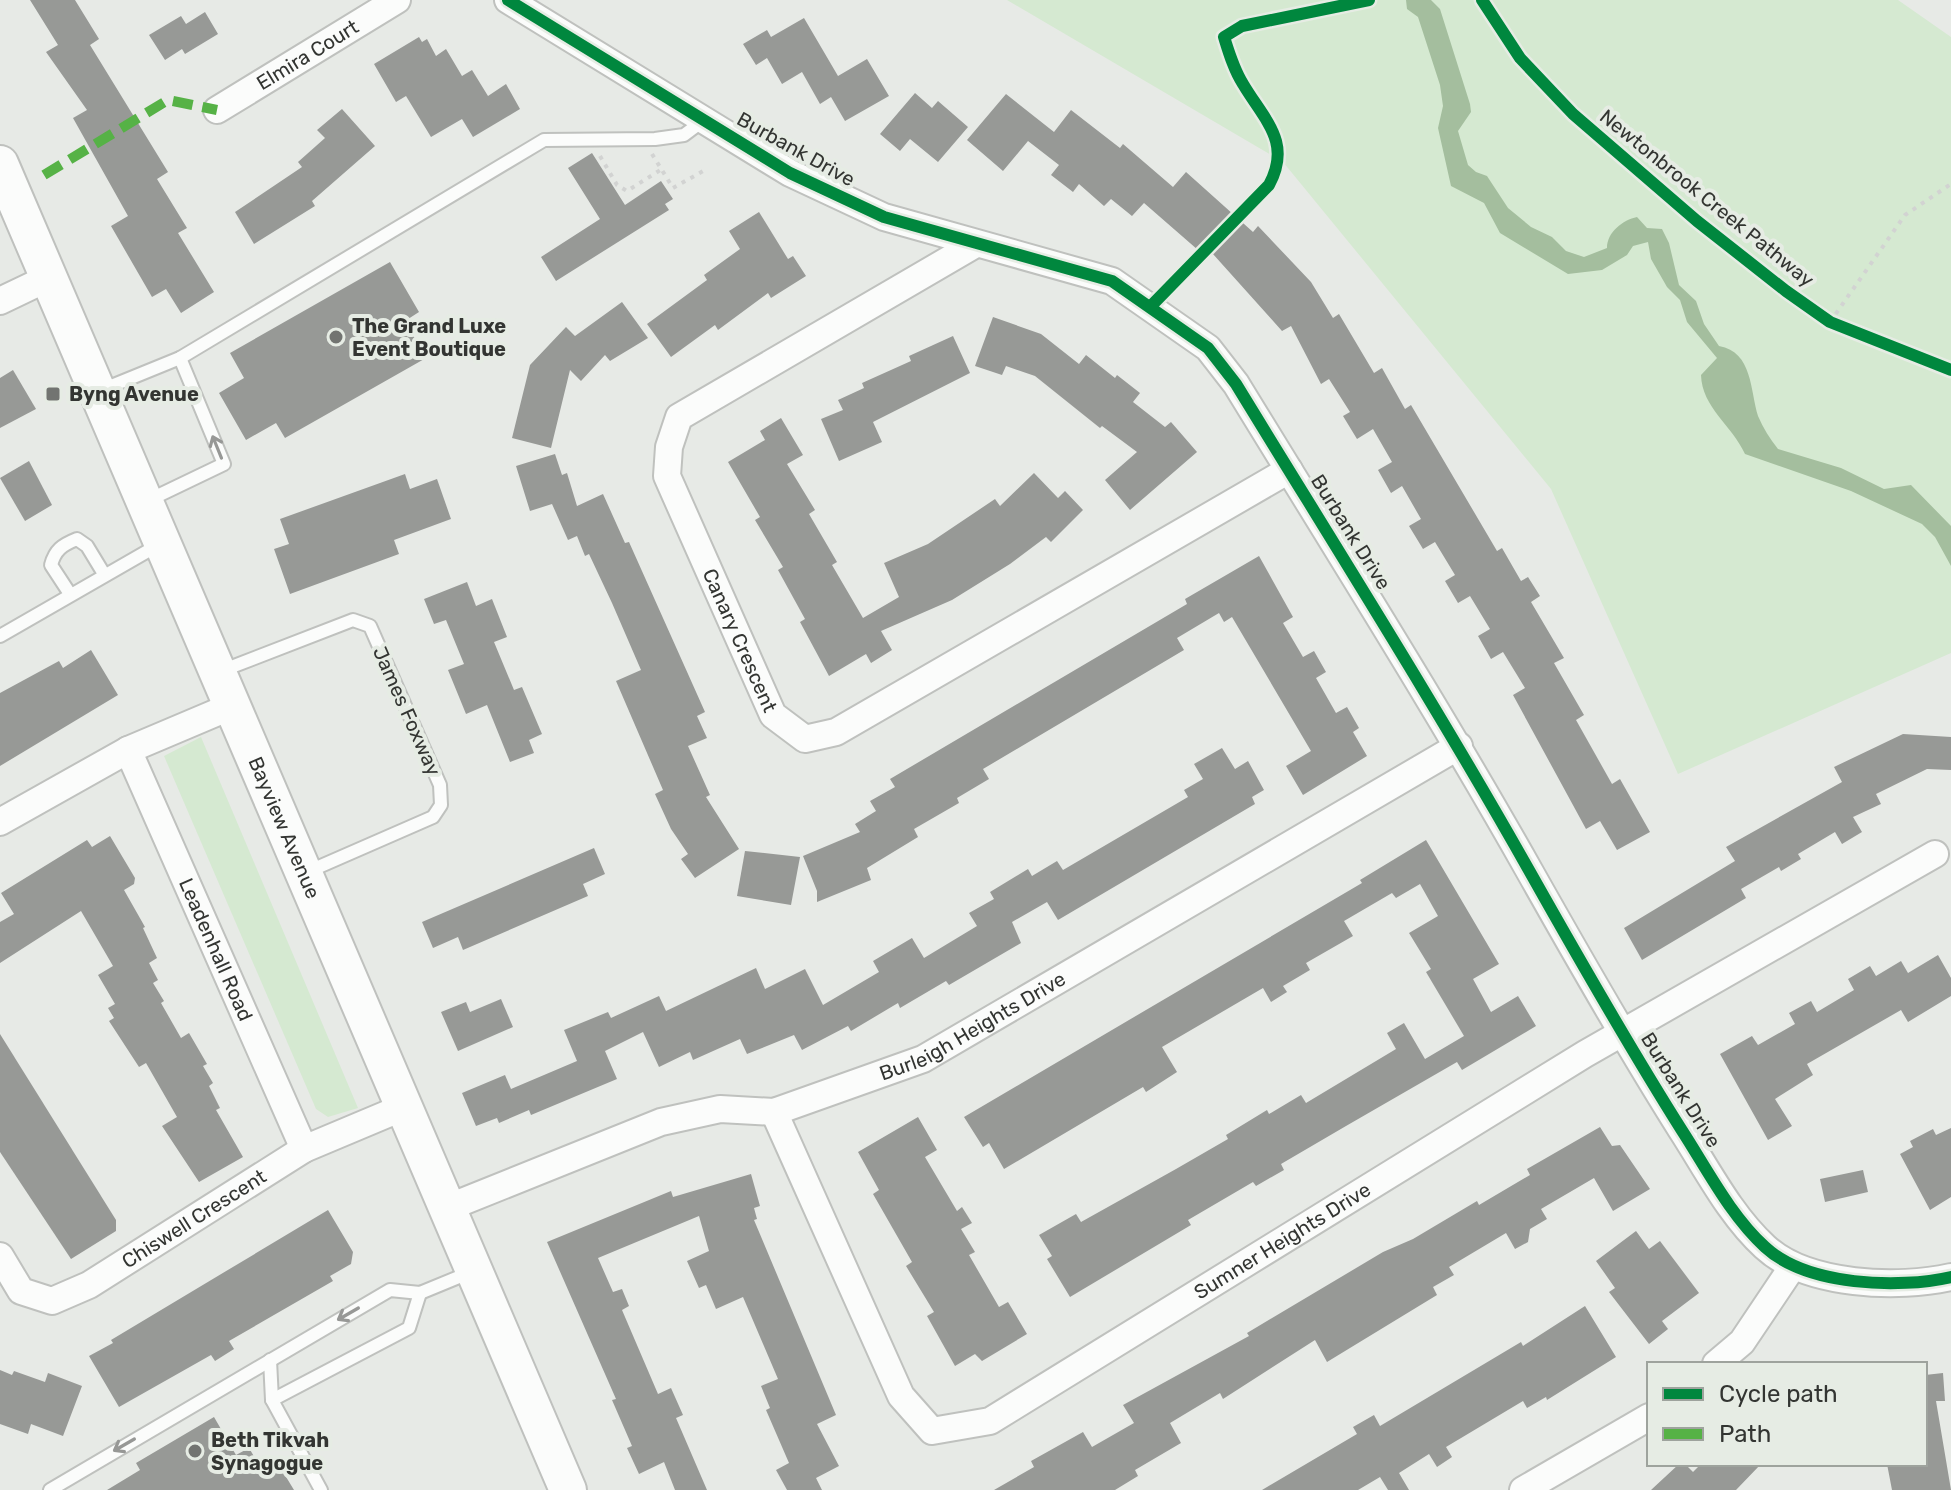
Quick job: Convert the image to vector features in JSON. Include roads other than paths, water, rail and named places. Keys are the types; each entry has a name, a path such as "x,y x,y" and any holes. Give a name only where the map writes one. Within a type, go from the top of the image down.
{"main road":[{"name":"Bayview Avenue","path":"0,164 568,1490"}],"street":[{"name":"Elmira Court","path":"217,110 397,0"},
{"name":"Burbank Drive","path":"508,0 790,173 884,217 974,245 1112,281 1208,348 1236,384 1459,746 1621,1033 1730,1207 1766,1248 1793,1266 1873,1284 1919,1285 1951,1277"},
{"name":"Canary Crescent","path":"974,245 679,417 669,447 667,476 773,715 805,739 836,732 1289,470"},
{"path":"0,301 48,278"},
{"path":"0,822 128,750 232,706"},
{"name":"Burleigh Heights Drive","path":"447,1208 661,1122 720,1109 774,1112 923,1059 1459,746"},
{"name":"Leadenhall Road","path":"128,750 304,1149"},
{"name":"Sumner Heights Drive","path":"774,1112 901,1396 932,1431 990,1421 1621,1033 1935,854"},
{"name":"Chiswell Crescent","path":"0,1256 21,1291 52,1301 89,1285 304,1149 404,1107"},
{"path":"1718,1362 1742,1342 1793,1266"},
{"path":"1523,1490 1647,1418"}],"lane":[{"path":"97,392 180,358 544,140 642,139 684,135 704,120"},
{"path":"145,502 224,464 180,358"},
{"path":"70,594 51,565 54,553 65,543 77,539 87,546 104,574"},
{"path":"0,636 162,543"},
{"name":"James Foxway","path":"217,672 353,620 363,621 370,626 440,785 441,805 433,817 304,873"},
{"path":"50,1489 390,1290 420,1293 474,1270"},
{"path":"272,1400 409,1328 420,1293"},
{"path":"270,1360 272,1400 321,1490"}],"place":[{"name":"The Grand Luxe Event Boutique","path":"336,337"},
{"name":"Byng Avenue","path":"53,394"},
{"name":"Beth Tikvah Synagogue","path":"195,1451"}]}
